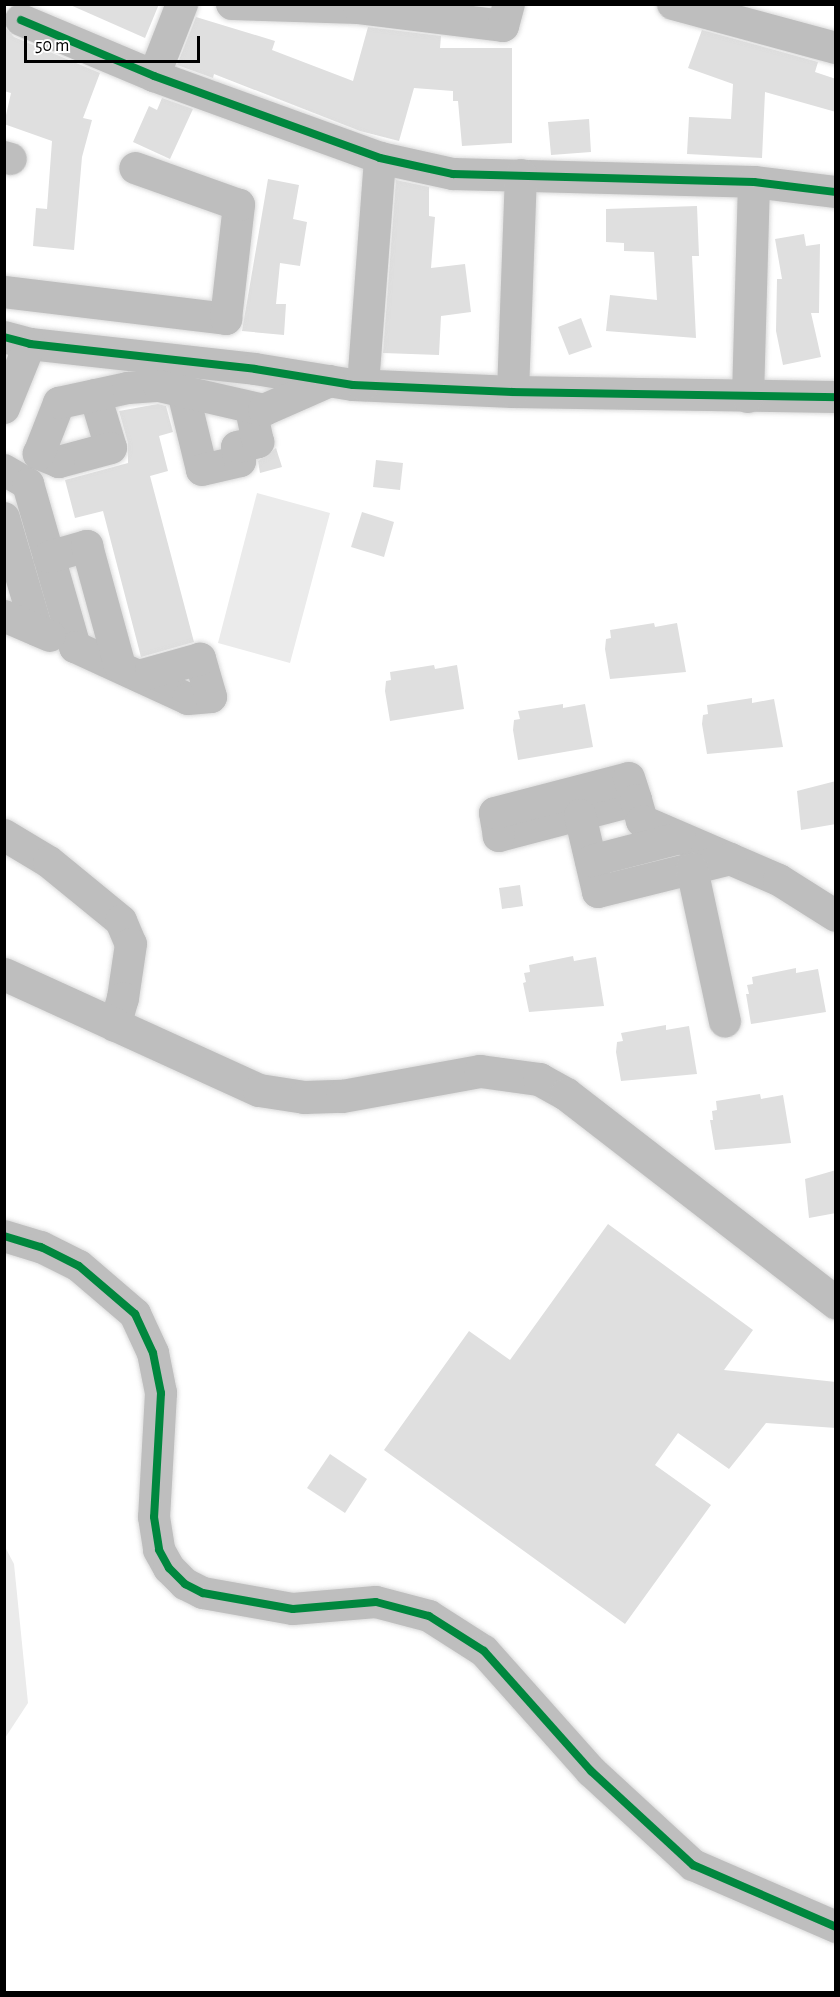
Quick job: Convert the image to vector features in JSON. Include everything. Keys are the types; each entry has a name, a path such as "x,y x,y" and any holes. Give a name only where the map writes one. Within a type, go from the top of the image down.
{"main road":[{"path":"4,974 259,1090 304,1097 342,1096 480,1071 539,1079 566,1094 836,1303"}],"street":[{"path":"154,76 182,4"},
{"path":"232,4 360,6 503,26 509,4"},
{"path":"673,4 836,48"},
{"path":"18,20 154,76 380,158 453,174 754,182 836,192"},
{"path":"363,386 380,158"},
{"path":"4,292 225,319 239,205 135,168"},
{"path":"513,392 521,176"},
{"path":"748,397 754,182"},
{"path":"4,408 17,341 255,369 363,386 513,392 836,397"},
{"path":"95,395 159,386 251,409 264,410 330,381"},
{"path":"183,392 202,470 240,461 237,447 258,442 251,409"},
{"path":"4,506 11,472 28,484 75,647"},
{"path":"4,518 37,630"},
{"path":"4,616 130,672 87,546 49,556"},
{"path":"680,838 499,836 495,813 629,778 639,811 680,838 779,880 836,916"},
{"path":"585,837 639,811"},
{"path":"4,835 49,862 121,921 131,944 123,998 115,1026"},
{"path":"585,837 598,892 731,859"},
{"path":"693,869 725,1021"},
{"path":"4,1236 41,1247 79,1266 135,1314 153,1353 161,1393 154,1517 159,1550 169,1568 185,1584 203,1593 293,1609 376,1602 429,1616 484,1651 591,1771 693,1865 836,1927"}],"shaded area":[{"path":"257,493 330,513 290,663 218,643"},
{"path":"4,1545 14,1564 28,1703 5,1738"}],"building":[{"path":"68,4 159,4 145,38"},
{"path":"196,17 275,41 272,50 353,81 368,27 441,36 440,48 512,48 512,143 462,146 458,101 453,101 453,91 414,88 399,141 360,131 214,74 213,78 177,65"},
{"path":"4,26 14,37 100,73 83,118 92,120 82,157 74,250 33,246 36,208 47,209 52,141 4,124 11,93 4,91"},
{"path":"702,30 818,62 815,72 836,79 836,112 765,92 762,158 687,154 689,117 731,119 733,84 688,68"},
{"path":"162,98 193,109 170,159 133,142 149,106 157,110"},
{"path":"589,119 591,152 551,155 548,122"},
{"path":"268,179 299,185 293,219 307,222 300,266 280,263 276,304 286,304 284,335 242,331"},
{"path":"396,180 429,187 429,216 435,217 431,268 465,264 471,312 441,316 439,355 383,353"},
{"path":"697,206 699,256 692,256 696,338 606,331 610,295 657,300 654,252 624,251 624,243 606,242 606,209"},
{"path":"804,234 806,246 820,244 819,313 811,313 821,357 783,365 776,331 777,279 782,279 775,239"},
{"path":"581,318 592,347 569,355 558,327"},
{"path":"158,404 166,406 173,432 159,436 168,471 150,476 194,642 141,657 103,511 75,518 65,480 128,463 128,443 119,411"},
{"path":"276,448 282,467 260,473 258,461"},
{"path":"376,460 403,463 400,490 373,487"},
{"path":"362,512 394,522 384,557 351,547"},
{"path":"654,623 655,627 677,623 686,672 610,679 605,649 606,639 611,638 610,630"},
{"path":"434,665 435,669 457,665 464,709 390,721 385,691 386,681 391,680 390,672"},
{"path":"752,698 752,703 774,699 783,747 707,754 702,724 703,715 708,714 707,705"},
{"path":"563,704 563,708 585,704 593,747 518,760 513,730 514,720 520,719 518,711"},
{"path":"836,781 836,824 801,830 797,791"},
{"path":"520,885 523,906 502,909 499,888"},
{"path":"573,956 574,961 596,957 604,1006 529,1012 523,983 526,982 524,973 530,972 529,965"},
{"path":"796,968 796,973 818,969 826,1012 751,1024 746,994 749,994 747,985 753,984 752,977"},
{"path":"666,1025 666,1030 689,1026 697,1074 621,1081 616,1052 617,1042 623,1041 621,1033"},
{"path":"760,1094 761,1099 783,1095 791,1143 715,1150 710,1120 713,1120 712,1111 717,1110 716,1101"},
{"path":"836,1170 836,1213 809,1218 805,1179"},
{"path":"608,1224 753,1330 724,1370 836,1382 836,1428 766,1423 729,1469 678,1433 655,1465 711,1505 625,1624 384,1450 469,1331 510,1360"},
{"path":"330,1454 367,1479 345,1513 307,1488"}],"cycle path":[{"path":"21,20 154,76 380,158 453,174 754,182 836,192"},
{"path":"4,337 30,344 255,369 353,385 513,392 836,397"},
{"path":"4,1236 41,1247 79,1266 135,1314 153,1353 161,1393 154,1517 159,1550 169,1568 185,1584 203,1593 293,1609 376,1602 429,1616 484,1651 591,1771 693,1865 836,1927"}]}
